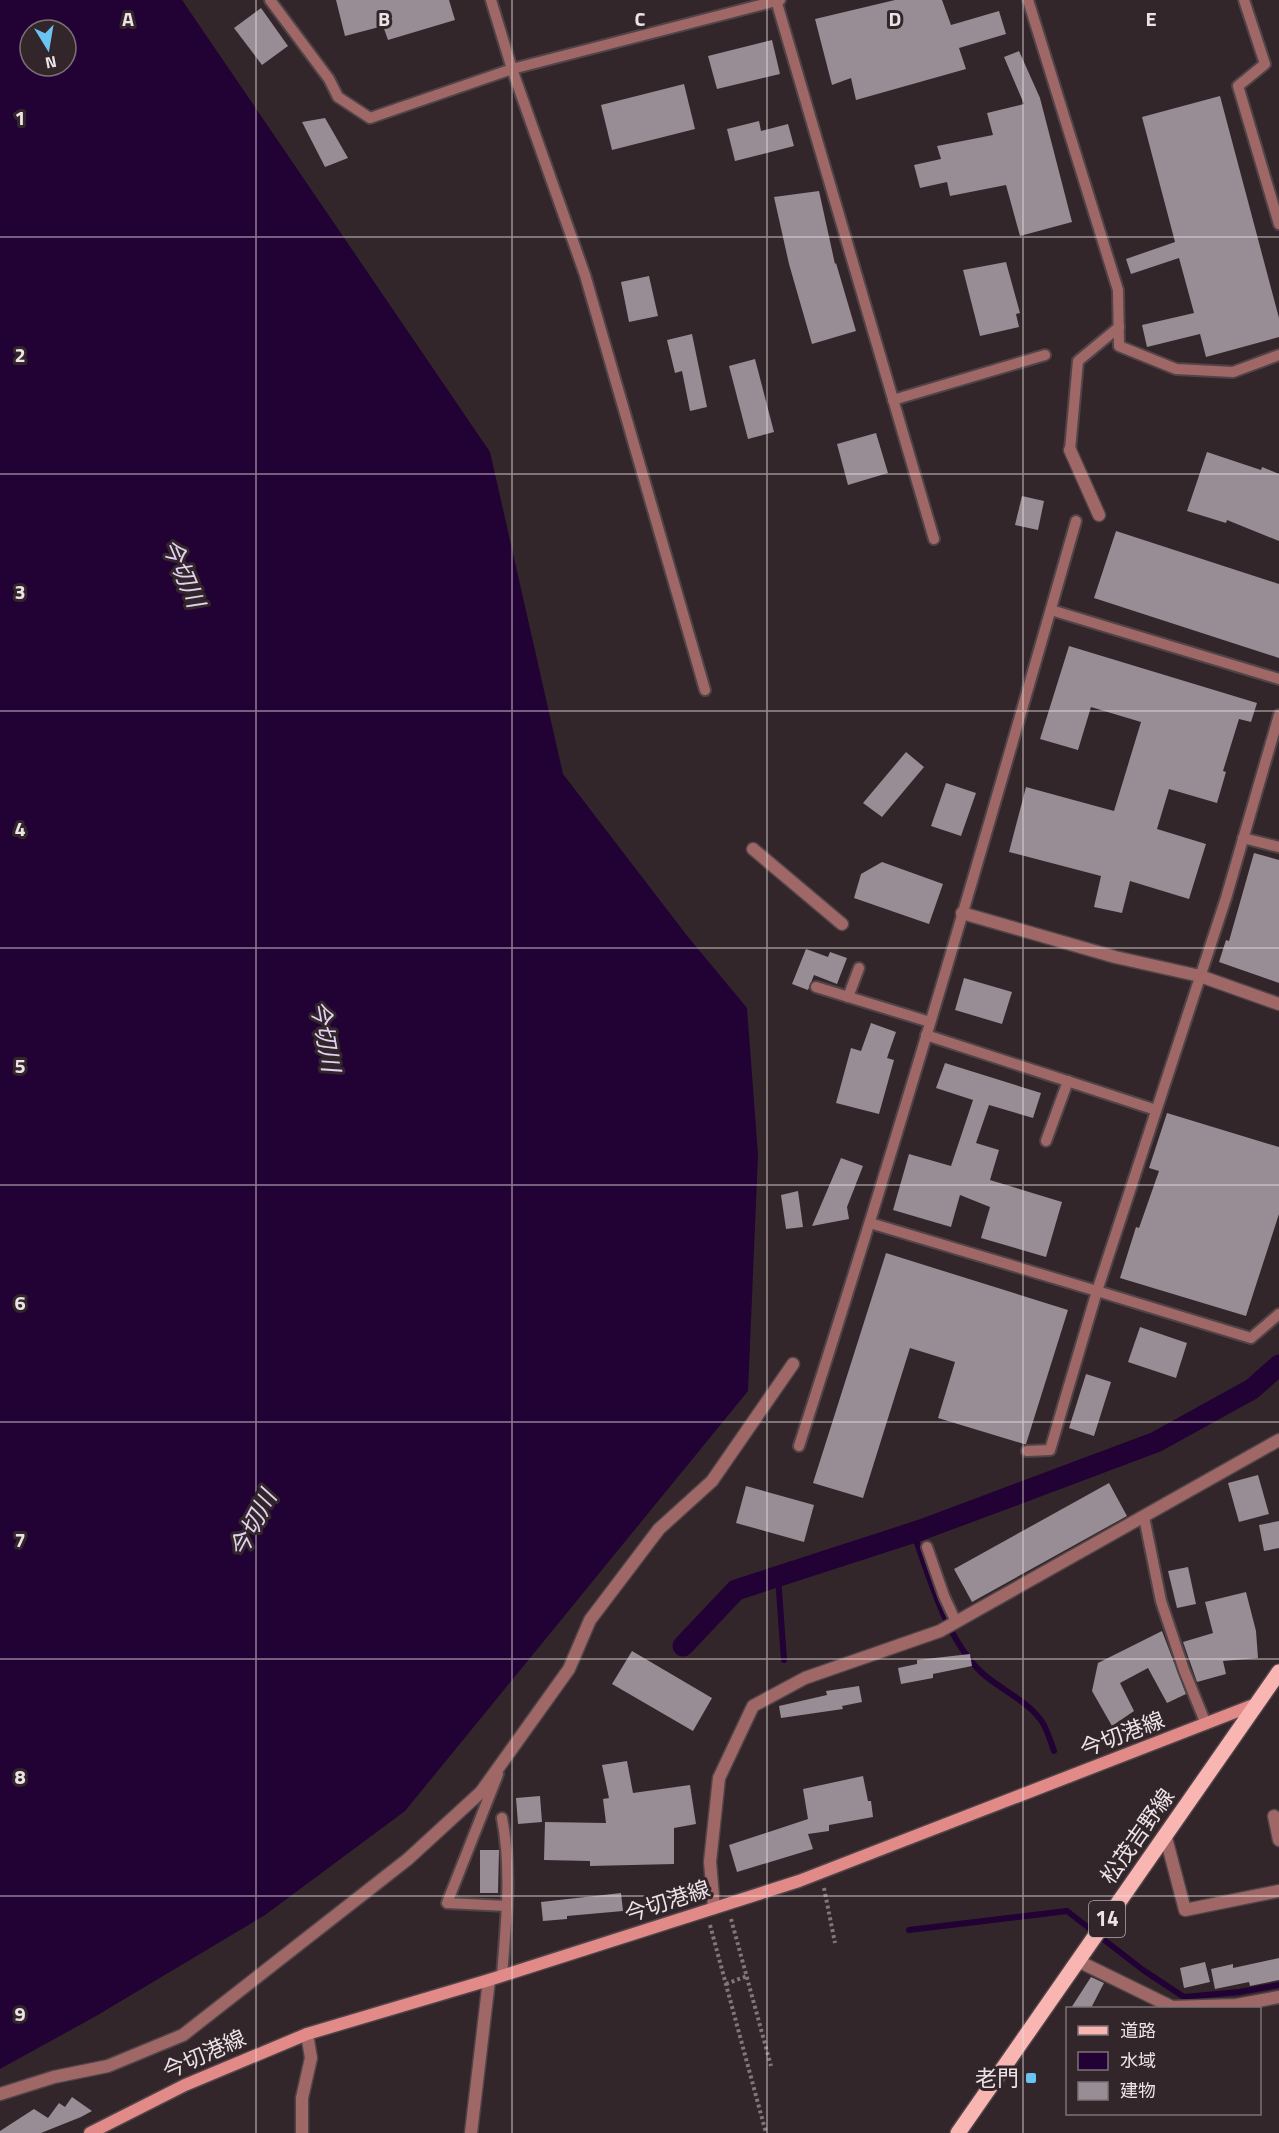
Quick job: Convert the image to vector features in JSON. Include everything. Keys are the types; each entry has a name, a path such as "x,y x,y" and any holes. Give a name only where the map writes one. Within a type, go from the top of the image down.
{"main road":[{"path":"1256,1704 1279,1672"},
{"name":"松茂吉野線","path":"958,2133 1256,1704 1279,1692"},
{"name":"今切港線","path":"90,2133 185,2085 307,2034 502,1976 821,1872 1256,1704"}],"street":[{"path":"1070,450 1099,515"},
{"path":"753,849 842,924"},
{"path":"962,913 1115,957 1200,976 1279,1004"},
{"path":"0,2094 54,2077 108,2066 183,2035 408,1859 481,1792 569,1669 590,1620 659,1529 712,1481 793,1364"},
{"path":"716,1907 710,1862 719,1778 753,1706 805,1678 940,1631 1279,1440"},
{"path":"1274,1816 1279,1840"},
{"path":"1166,1834 1185,1910 1279,1891"},
{"path":"1078,1961 1172,2007 1236,2005 1279,1997"},
{"path":"471,2133 489,1980"},
{"path":"302,2133 302,2098 311,2058 307,2034"}],"lane":[{"path":"270,0 329,79 338,97 370,117 512,69 778,0 934,538"},
{"path":"491,0 512,69 585,275 705,690"},
{"path":"1028,0 1118,290 1119,346 1176,369 1233,372 1279,355"},
{"path":"1244,0 1265,64 1238,87 1279,224"},
{"path":"1070,450 1078,361 1119,327"},
{"path":"893,400 1045,355"},
{"path":"800,1446 930,1022 1076,521"},
{"path":"1051,610 1279,679"},
{"path":"1027,1451 1050,1450 1097,1291 1200,976 1279,715"},
{"path":"1243,838 1279,848"},
{"path":"848,997 859,968"},
{"path":"816,987 930,1022"},
{"path":"926,1035 1156,1110"},
{"path":"1046,1141 1068,1081"},
{"path":"870,1223 1251,1338 1279,1314"},
{"path":"1144,1517 1161,1601 1184,1670 1206,1724"},
{"path":"927,1547 944,1596 956,1622"},
{"path":"447,1903 502,1763"},
{"path":"502,1818 507,1844 507,1906 502,1976"},
{"path":"435,1905 447,1903 507,1906"}],"path":[{"path":"821,1872 835,1943"},
{"path":"716,1907 747,1976 771,2066"},
{"path":"716,1907 726,1984 766,2133"},
{"path":"726,1984 747,1976"}],"water":[{"name":"今切川","path":"0,0 182,0 490,452 563,774 688,937 747,1008 758,1155 748,1391 405,1811 265,1915 96,2016 0,2069"}],"building":[{"path":"336,0 449,0 455,20 388,40 383,26 345,36"},
{"path":"895,0 942,0 951,25 999,11 1006,34 959,48 966,69 856,100 851,78 832,85 815,19"},
{"path":"261,8 288,46 262,65 234,28"},
{"path":"772,40 780,74 717,89 708,56"},
{"path":"1019,51 1040,98 1072,222 1020,236 1006,185 950,196 947,182 920,188 914,165 941,159 937,146 993,135 987,113 1024,104 1004,57"},
{"path":"684,84 695,129 612,150 601,105"},
{"path":"1220,96 1279,318 1279,337 1206,357 1200,334 1147,347 1142,325 1194,313 1179,258 1131,274 1126,259 1175,242 1142,117"},
{"path":"325,118 348,158 325,167 302,122"},
{"path":"759,121 761,131 788,124 794,146 735,161 727,129"},
{"path":"819,191 835,264 856,331 812,344 789,264 774,197"},
{"path":"1006,262 1020,313 1016,314 1019,327 980,336 963,270"},
{"path":"649,276 658,316 629,322 621,282"},
{"path":"692,334 707,407 690,411 682,371 675,373 667,340"},
{"path":"755,359 774,432 748,439 729,366"},
{"path":"876,433 888,473 848,485 837,444"},
{"path":"1207,452 1279,474 1279,541 1227,520 1226,523 1187,511"},
{"path":"1022,496 1044,501 1038,530 1015,525"},
{"path":"1116,531 1279,584 1279,658 1094,598"},
{"path":"1069,646 1257,703 1251,722 1239,719 1223,771 1226,772 1217,803 1169,789 1157,829 1206,844 1189,899 1130,881 1122,913 1094,907 1101,876 1009,852 1026,787 1114,811 1141,722 1091,707 1078,750 1040,739"},
{"path":"906,752 924,767 882,817 863,803"},
{"path":"946,783 976,793 961,836 931,826"},
{"path":"1254,853 1279,860 1279,983 1219,962 1226,940 1229,941"},
{"path":"882,862 943,884 929,924 854,898 861,874"},
{"path":"806,949 828,957 830,952 847,958 837,984 814,975 808,990 792,984"},
{"path":"964,978 1012,992 1002,1024 955,1010"},
{"path":"871,1023 896,1032 887,1058 894,1060 879,1114 836,1103 851,1048 861,1051"},
{"path":"945,1063 1041,1093 1033,1118 989,1105 976,1143 999,1150 990,1180 1062,1202 1046,1257 981,1238 990,1207 960,1195 951,1227 893,1210 909,1154 951,1166 973,1100 936,1088"},
{"path":"1167,1113 1279,1147 1279,1214 1246,1316 1120,1278 1136,1227 1139,1228 1159,1171 1149,1168"},
{"path":"841,1158 863,1166 847,1207 849,1219 812,1226"},
{"path":"798,1191 803,1227 786,1229 781,1195"},
{"path":"886,1253 1068,1310 1026,1444 938,1418 955,1362 910,1348 863,1498 813,1483"},
{"path":"1140,1327 1187,1343 1176,1378 1128,1362"},
{"path":"1086,1374 1111,1382 1094,1436 1069,1428"},
{"path":"1258,1475 1269,1514 1239,1522 1228,1483"},
{"path":"1109,1483 1127,1516 972,1602 954,1569"},
{"path":"746,1486 814,1505 804,1542 736,1523"},
{"path":"1279,1521 1279,1548 1264,1551 1259,1525"},
{"path":"1188,1567 1196,1604 1177,1608 1168,1571"},
{"path":"1246,1592 1256,1631 1258,1658 1223,1661 1226,1674 1197,1682 1183,1642 1213,1633 1205,1602"},
{"path":"1162,1631 1186,1694 1167,1703 1148,1668 1120,1683 1134,1711 1112,1726 1092,1691 1098,1663"},
{"path":"632,1651 712,1698 693,1731 612,1684"},
{"path":"970,1654 972,1666 933,1674 933,1678 901,1684 898,1668 917,1664 917,1660"},
{"path":"859,1686 862,1702 842,1706 843,1709 781,1718 779,1706 827,1695 826,1691"},
{"path":"627,1761 633,1793 690,1785 696,1824 674,1828 674,1864 590,1866 590,1861 544,1860 545,1822 606,1823 603,1799 609,1798 602,1765"},
{"path":"863,1776 868,1801 871,1801 873,1817 829,1825 829,1831 808,1834 813,1849 737,1872 729,1845 808,1819 803,1789"},
{"path":"540,1796 542,1822 518,1824 516,1798"},
{"path":"480,1850 499,1850 498,1893 480,1893"},
{"path":"621,1893 623,1911 567,1916 567,1919 543,1921 541,1902"},
{"path":"1279,1958 1279,1980 1250,1986 1249,1982 1215,1989 1211,1969 1233,1964 1233,1968"},
{"path":"1205,1962 1210,1982 1184,1988 1180,1968"},
{"path":"1091,1977 1104,1983 1092,2007 1072,2007"},
{"path":"72,2097 92,2111 41,2133 0,2133 34,2109 48,2118 59,2103 65,2107"}],"waterway":[{"path":"683,1646 736,1590 921,1530 1156,1442 1252,1389 1279,1365"},
{"path":"913,1532 940,1606 968,1658 988,1678 1031,1709 1045,1728 1054,1751"},
{"path":"778,1577 784,1660"},
{"path":"909,1930 1067,1911 1143,1970 1184,1997 1239,1992 1279,1985"}],"place":[{"name":"老門","path":"1031,2078"}]}
